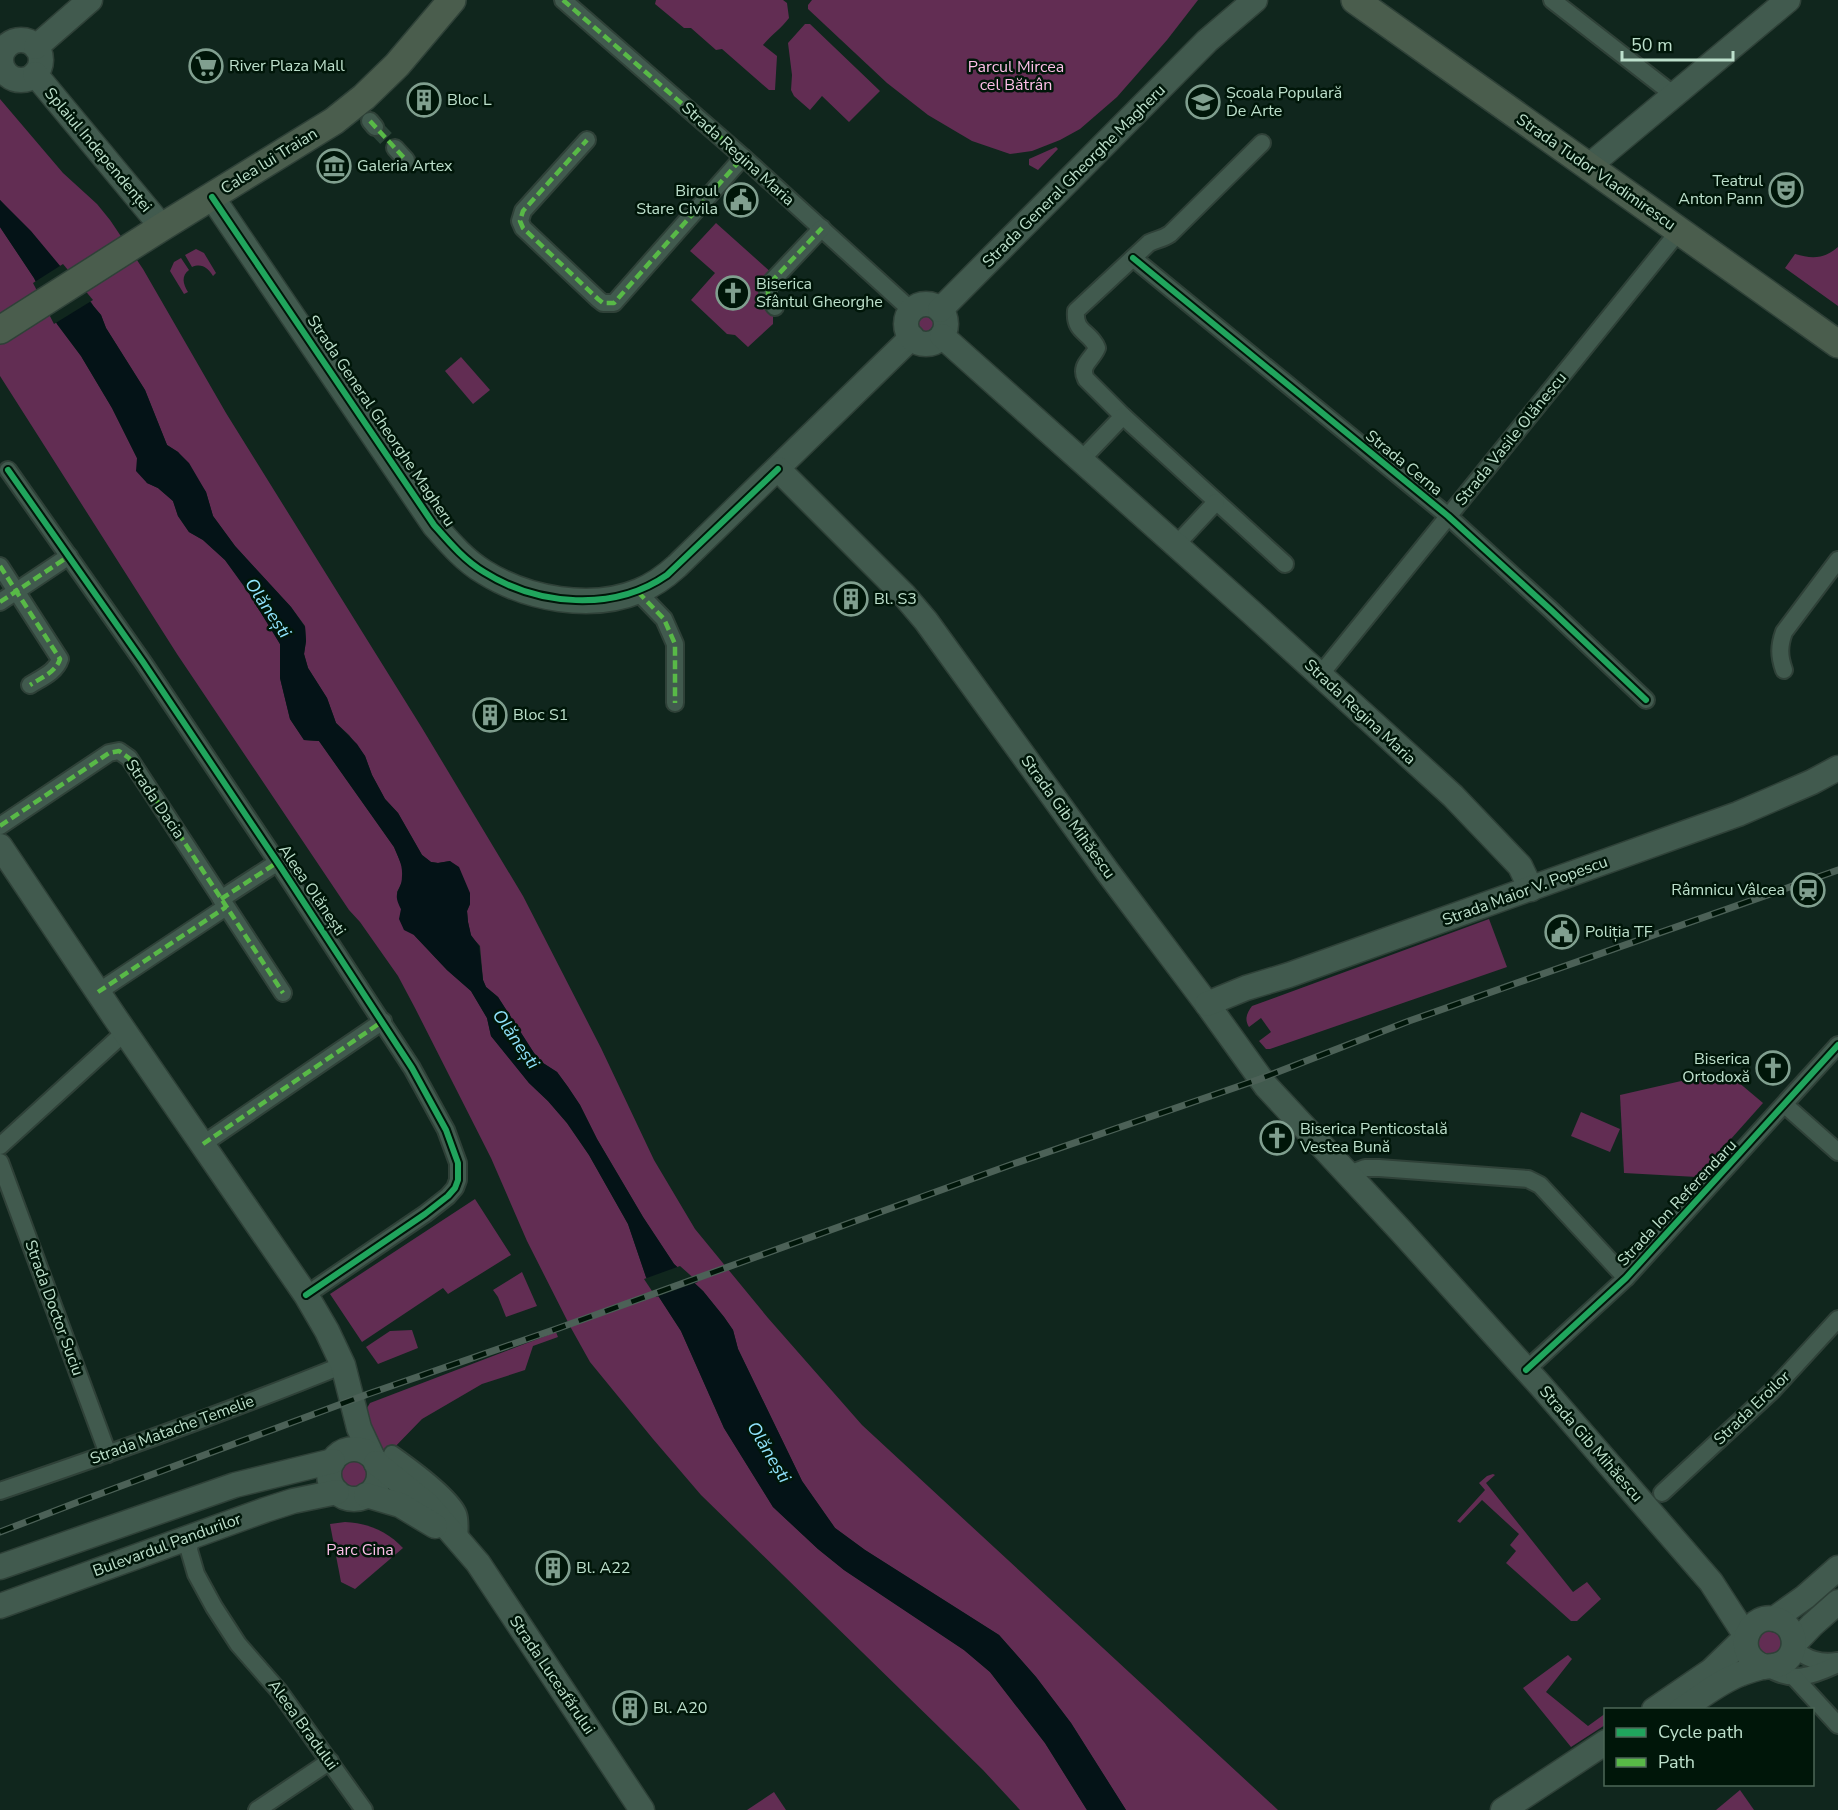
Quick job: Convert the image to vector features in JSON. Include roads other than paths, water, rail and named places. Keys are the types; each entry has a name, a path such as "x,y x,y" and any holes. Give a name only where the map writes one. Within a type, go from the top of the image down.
{"main road":[{"path":"36,47 90,0"},
{"name":"Calea lui Traian","path":"0,330 139,241 319,131 348,110 397,65 452,0"},
{"name":"Strada General Gheorghe Magheru","path":"1207,41 1227,0"},
{"name":"Strada General Gheorghe Magheru","path":"940,310 1207,41 1255,0"},
{"name":"Strada Tudor Vladimirescu","path":"1355,0 1838,344"},
{"path":"1589,166 1788,0"},
{"path":"19,40 36,47 40,57 39,69 35,74 24,80 3,75 1,56 4,41 19,40"},
{"name":"Splaiul Independenței","path":"35,74 162,227"},
{"name":"Strada General Gheorghe Magheru","path":"212,197 434,525 461,554 484,572 513,587 542,596 574,600 622,597 638,592 667,575 912,338"},
{"path":"922,304 935,306 940,310 946,325 942,336 927,344 912,338 906,326 911,310 922,304"},
{"name":"Strada Regina Maria","path":"942,336 1453,796 1520,866 1531,889"},
{"name":"Strada Gib Mihăescu","path":"778,469 904,595 926,621 1266,1086 1349,1173 1526,1370 1711,1582 1746,1637"},
{"name":"Strada Maior V. Popescu","path":"1207,1004 1246,988 1289,975 1738,814 1812,782 1838,768"},
{"path":"0,846 306,1295 327,1331 343,1365 359,1428 380,1458 377,1485 366,1495"},
{"path":"1172,958 1210,981 1224,986 1246,988 1231,1014 1229,1021 1231,1038"},
{"path":"337,1492 329,1473 338,1456 354,1407"},
{"name":"Bulevardul Pandurilor","path":"0,1567 235,1485 358,1449 380,1458"},
{"name":"Strada Luceafărului","path":"380,1458 427,1504 487,1576 642,1810"},
{"name":"Bulevardul Pandurilor","path":"0,1606 293,1501 337,1492 351,1498 366,1495"},
{"name":"Strada Luceafărului","path":"366,1495 400,1505 459,1542"},
{"path":"1657,1708 1711,1671 1746,1637 1754,1624 1771,1618 1805,1597 1838,1568"},
{"name":"Strada Gib Mihăescu","path":"1711,1582 1734,1601 1771,1618"},
{"path":"1793,1646 1838,1602"},
{"path":"1684,1708 1732,1677 1773,1667 1788,1659 1793,1646 1793,1636 1782,1622 1771,1618"},
{"path":"1746,1637 1745,1644 1749,1656 1766,1667"},
{"path":"1503,1810 1604,1743"},
{"path":"1528,1810 1604,1759"}],"street":[{"name":"Strada Regina Maria","path":"563,0 743,157 911,310"},
{"path":"1552,0 1674,95"},
{"path":"587,140 523,211 520,221 523,228 603,303 614,303 743,157"},
{"path":"1262,143 1170,234 1163,239 1156,239 1149,243 1076,310 1076,318 1078,326 1095,342 1098,348 1083,366 1082,372 1086,379 1123,416 1285,564"},
{"path":"775,307 768,298 772,281 822,228"},
{"name":"Strada Vasile Olănescu","path":"1320,675 1679,231"},
{"name":"Strada Cerna","path":"1133,258 1448,516 1646,700"},
{"path":"1082,460 1123,416"},
{"name":"Aleea Olănești","path":"8,470 143,662 278,862 383,1021 447,1130 458,1163 458,1180 455,1188 425,1214 306,1295"},
{"path":"1176,545 1216,502"},
{"path":"0,602 69,556"},
{"path":"1784,670 1779,656 1784,632 1838,560"},
{"path":"0,566 60,659 58,666 30,685"},
{"path":"638,592 664,619 675,644 675,703"},
{"name":"Strada Dacia","path":"0,826 109,753 119,752 129,758 283,993"},
{"path":"98,992 278,862"},
{"path":"203,1144 383,1021"},
{"path":"0,1146 125,1032"},
{"name":"Strada Ion Referendaru","path":"1526,1370 1626,1278 1838,1045"},
{"path":"1785,1105 1838,1152"},
{"name":"Strada Doctor Suciu","path":"0,1162 108,1454"},
{"path":"1349,1173 1365,1168 1379,1168 1528,1179 1540,1185 1626,1278"},
{"name":"Strada Eroilor","path":"1662,1493 1772,1390 1838,1319"},
{"name":"Strada Matache Temelie","path":"0,1491 281,1391 343,1365"},
{"name":"Aleea Bradului","path":"190,1536 189,1550 196,1574 214,1607 238,1644 279,1690 364,1810"},
{"path":"1793,1646 1801,1654 1814,1660 1838,1662"},
{"path":"1766,1667 1779,1675 1794,1677 1809,1675 1838,1662"},
{"path":"1794,1677 1838,1725"},
{"path":"257,1810 330,1761"}],"water":[{"name":"Olănești","path":"0,200 31,231 101,315 106,328 145,390 167,445 189,463 206,492 213,516 235,546 291,607 305,627 304,654 308,668 327,698 336,723 357,744 365,756 385,799 398,813 422,855 431,862 450,861 459,867 470,893 468,922 471,935 479,946 486,987 498,997 534,1053 543,1063 557,1072 568,1087 643,1217 674,1264 703,1291 733,1330 738,1349 802,1481 835,1528 865,1550 999,1635 1036,1677 1071,1723 1126,1810 1087,1810 1045,1743 990,1672 964,1650 844,1570 773,1507 724,1428 681,1331 646,1277 628,1224 589,1155 567,1123 529,1083 491,1036 487,1018 471,991 447,970 414,935 404,930 399,919 401,909 397,898 402,881 402,868 394,847 319,741 304,740 290,719 280,678 280,644 248,592 225,560 203,540 189,532 178,516 173,501 158,488 147,483 136,471 137,458 112,408 81,356 57,324 34,278 0,227"}],"tunnel":[{"path":"375,127 395,148"}],"railway":[{"path":"0,1532 368,1394 559,1328 1013,1164 1260,1079 1409,1021 1838,870"}],"place":[{"name":"River Plaza Mall","path":"206,66"},
{"name":"Bloc L","path":"424,100"},
{"name":"Școala Populară De Arte","path":"1203,102"},
{"name":"Galeria Artex","path":"334,166"},
{"name":"Teatrul Anton Pann","path":"1786,190"},
{"name":"Biroul Stare Civila","path":"741,200"},
{"name":"Biserica Sfântul Gheorghe","path":"733,293"},
{"name":"Bl. S3","path":"851,599"},
{"name":"Bloc S1","path":"490,715"},
{"name":"Râmnicu Vâlcea","path":"1808,890"},
{"name":"Poliția TF","path":"1562,932"},
{"name":"Biserica Ortodoxă","path":"1773,1068"},
{"name":"Biserica Penticostală Vestea Bună","path":"1277,1138"},
{"name":"Bl. A22","path":"553,1568"},
{"name":"Bl. A20","path":"630,1708"}],"park label":[{"name":"Parcul Mircea cel Bătrân","path":"1016,76"},
{"name":"Parc Cina","path":"360,1550"}]}
